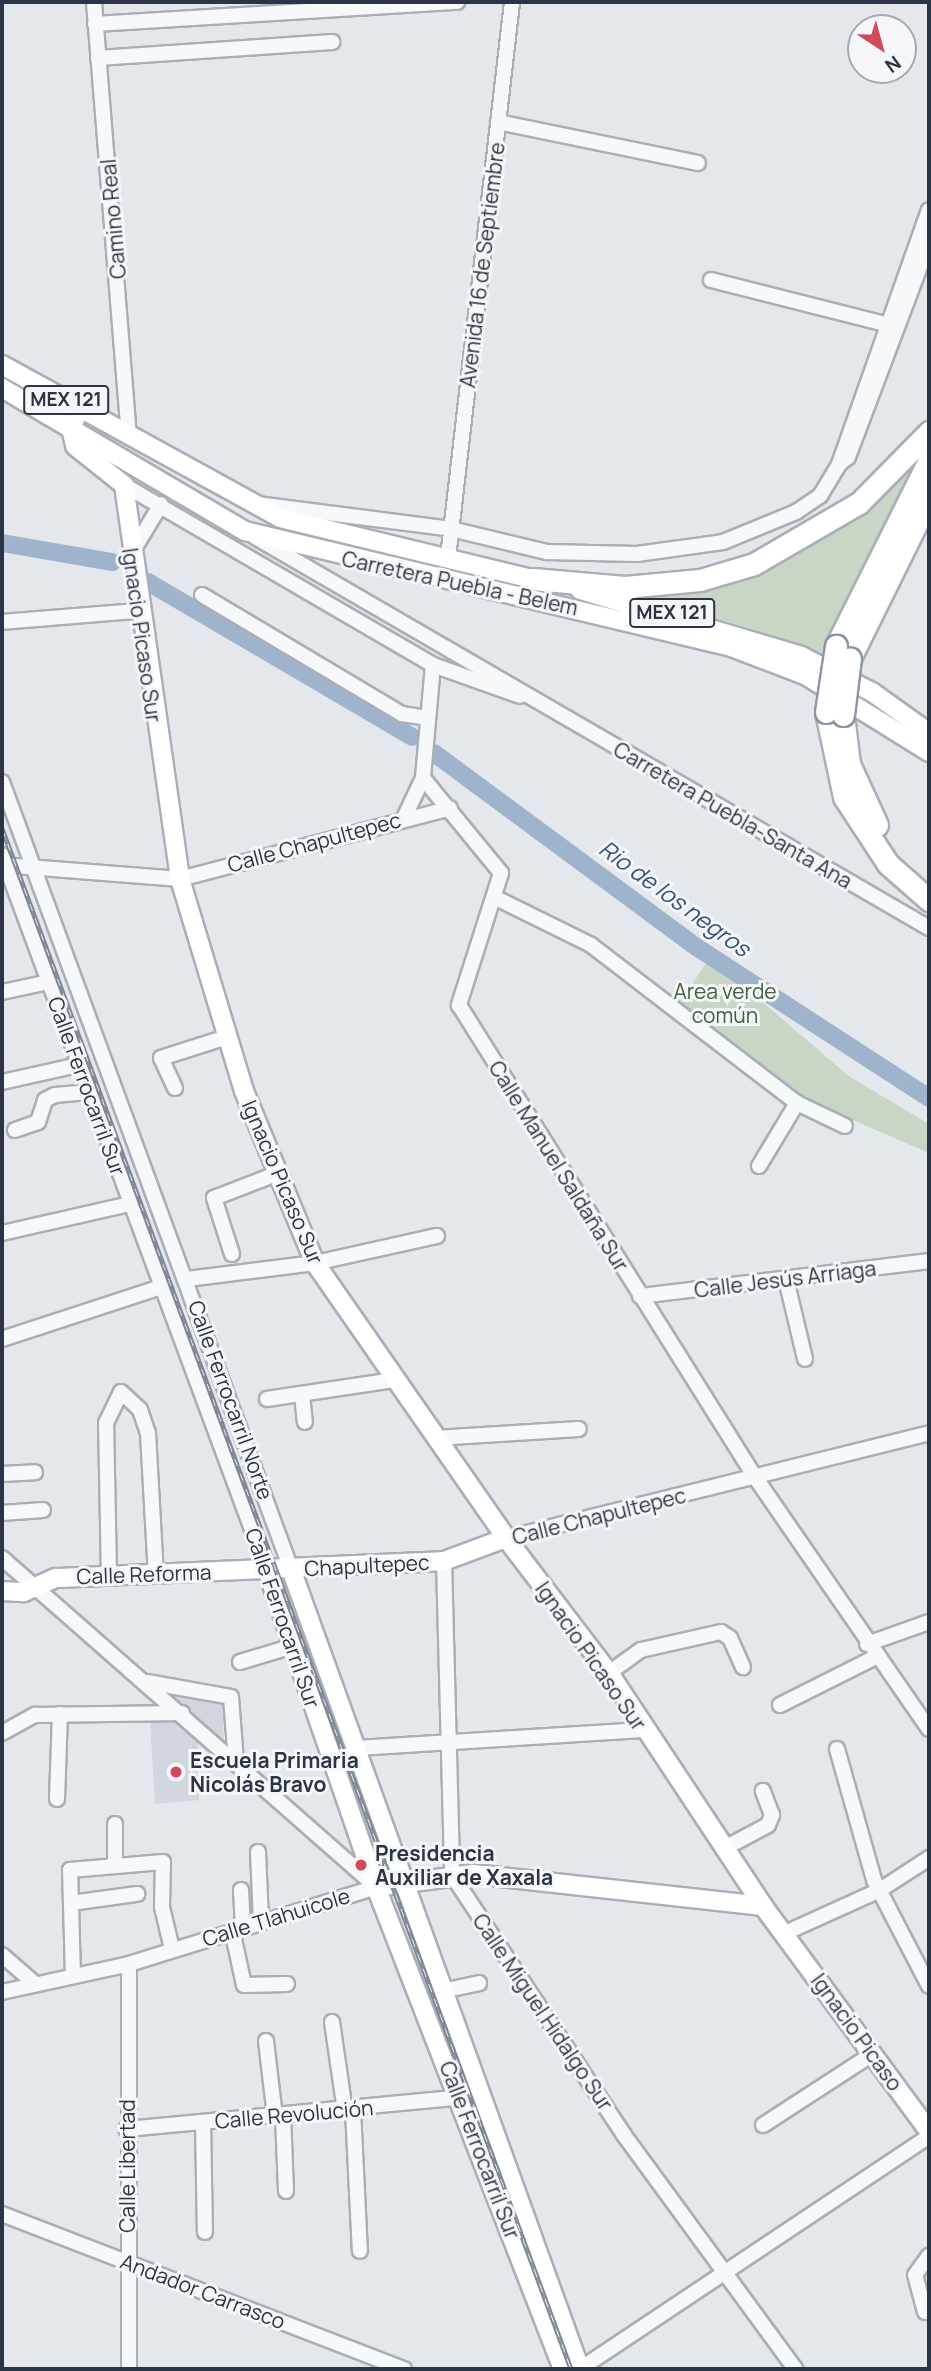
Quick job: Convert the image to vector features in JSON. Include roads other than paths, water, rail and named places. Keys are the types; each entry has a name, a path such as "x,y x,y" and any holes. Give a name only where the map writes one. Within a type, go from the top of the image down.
{"highway":[{"path":"533,579 625,587 700,580 754,564 859,503 929,432"},
{"path":"929,460 843,652 830,752 844,797 888,864 929,900"},
{"path":"843,652 929,498"},
{"path":"835,714 849,764 868,813 929,889"}],"main road":[{"name":"Carretera Puebla - Belem","path":"2,365 249,506 667,611 801,656 872,692 929,733"},
{"name":"Carretera Puebla - Belem","path":"2,388 245,531 729,646 807,676 929,752"},
{"path":"80,408 71,428 82,455 124,485"},
{"name":"Ignacio Picaso Sur","path":"124,485 137,611 180,879 227,1037 276,1174 315,1263 506,1538 609,1673 643,1730 723,1849 785,1933"},
{"name":"Calle Chapultepec","path":"444,1561 506,1538"},
{"name":"Chapultepec","path":"291,1569 444,1561"},
{"name":"Calle Reforma","path":"2,1591 15,1594 56,1578 291,1569"},
{"name":"Calle Ferrocarril Norte","path":"291,1569 580,2369"},
{"name":"Calle Ferrocarril Sur","path":"267,1570 376,1887 462,2097 563,2369"},
{"name":"Calle Tlahuicole","path":"376,1887 405,1879 452,1875 763,1906"},
{"name":"Ignacio Picaso","path":"785,1933 874,2053 929,2134"}],"street":[{"name":"Camino Real","path":"94,2 129,436"},
{"path":"95,24 457,2"},
{"name":"Avenida 16 de Septiembre","path":"448,558 512,2"},
{"path":"98,58 332,42"},
{"path":"498,122 698,163"},
{"path":"249,506 451,529 547,552 638,554 723,542 820,496 839,464 923,249 929,209"},
{"path":"711,280 892,326"},
{"path":"124,485 161,504 433,665 537,701"},
{"path":"131,555 161,504"},
{"path":"245,531 537,701"},
{"path":"202,595 402,714 427,718"},
{"path":"2,622 137,611"},
{"path":"404,818 423,778 433,665"},
{"name":"Carretera Puebla-Santa Ana","path":"537,701 929,928"},
{"name":"Calle Manuel Saldaña Sur","path":"423,778 501,873 498,899 459,1006 755,1477 867,1644 929,1729"},
{"name":"Calle Ferrocarril Norte","path":"2,782 32,869 187,1279 291,1569"},
{"name":"Calle Chapultepec","path":"3,862 32,869 180,879 450,808"},
{"name":"Calle Ferrocarril Sur","path":"3,862 267,1570"},
{"path":"498,899 591,945 797,1103 845,1126"},
{"path":"2,992 48,982"},
{"path":"175,1088 161,1058 227,1037"},
{"path":"2,1082 78,1065"},
{"path":"15,1130 38,1122 46,1100 55,1095 88,1092"},
{"path":"759,1166 797,1103"},
{"path":"232,1254 214,1198 276,1174"},
{"path":"2,1233 130,1204"},
{"path":"187,1279 315,1263 437,1236"},
{"name":"Calle Jesús Arriaga","path":"640,1296 929,1261"},
{"path":"786,1279 805,1359"},
{"path":"2,1339 161,1287"},
{"path":"267,1399 394,1380"},
{"path":"109,1576 103,1476 106,1423 121,1392 140,1410 148,1433 156,1574"},
{"path":"302,1395 305,1422"},
{"path":"435,1438 579,1429"},
{"name":"Calle Chapultepec","path":"506,1538 929,1433"},
{"path":"2,1474 35,1472"},
{"path":"2,1513 43,1510"},
{"path":"2,1558 147,1682 376,1887"},
{"path":"444,1561 454,1741 452,1875"},
{"path":"867,1644 929,1622"},
{"path":"609,1673 641,1650 721,1632 730,1637 743,1667"},
{"path":"240,1662 293,1646"},
{"path":"780,1704 876,1657"},
{"path":"147,1682 231,1697 236,1762"},
{"path":"2,1733 35,1714 182,1713"},
{"path":"57,1800 60,1714"},
{"path":"356,1748 643,1730"},
{"path":"837,1749 880,1889 929,1986"},
{"path":"723,1849 768,1825 772,1815 763,1791"},
{"path":"115,1825 115,1866"},
{"path":"258,1852 261,1921"},
{"path":"785,1933 880,1889 929,1858"},
{"path":"73,1976 70,1870 163,1862 162,1908 172,1949"},
{"name":"Calle Miguel Hidalgo Sur","path":"452,1875 724,2273 795,2369"},
{"name":"Calle Tlahuicole","path":"2,1992 129,1964 237,1928 376,1887"},
{"path":"241,1890 237,1928 244,1985 287,1984"},
{"path":"71,1903 137,1894"},
{"path":"2,1955 34,1983"},
{"name":"Calle Libertad","path":"129,1964 126,2129 129,2369"},
{"path":"442,1992 479,1983"},
{"path":"331,2022 349,2110 360,2251"},
{"path":"266,2042 279,2116 286,2191"},
{"path":"763,2125 874,2053"},
{"name":"Calle Revolución","path":"126,2129 349,2110 462,2097"},
{"path":"203,2122 205,2232"},
{"path":"580,2369 929,2134"},
{"name":"Andador Carrasco","path":"2,2214 404,2369"},
{"path":"925,2312 915,2275 929,2256"}],"waterway":[{"name":"Rio de los negros","path":"2,543 112,562"},
{"name":"Rio de los negros","path":"148,582 412,737"},
{"name":"Rio de los negros","path":"434,753 698,948 929,1098"}],"railway":[{"path":"2,828 571,2369"}],"place":[{"name":"Escuela Primaria Nicolás Bravo","path":"176,1772"},
{"name":"Presidencia Auxiliar de Xaxala","path":"361,1865"}],"park label":[{"name":"Area verde común","path":"725,1003"}]}
